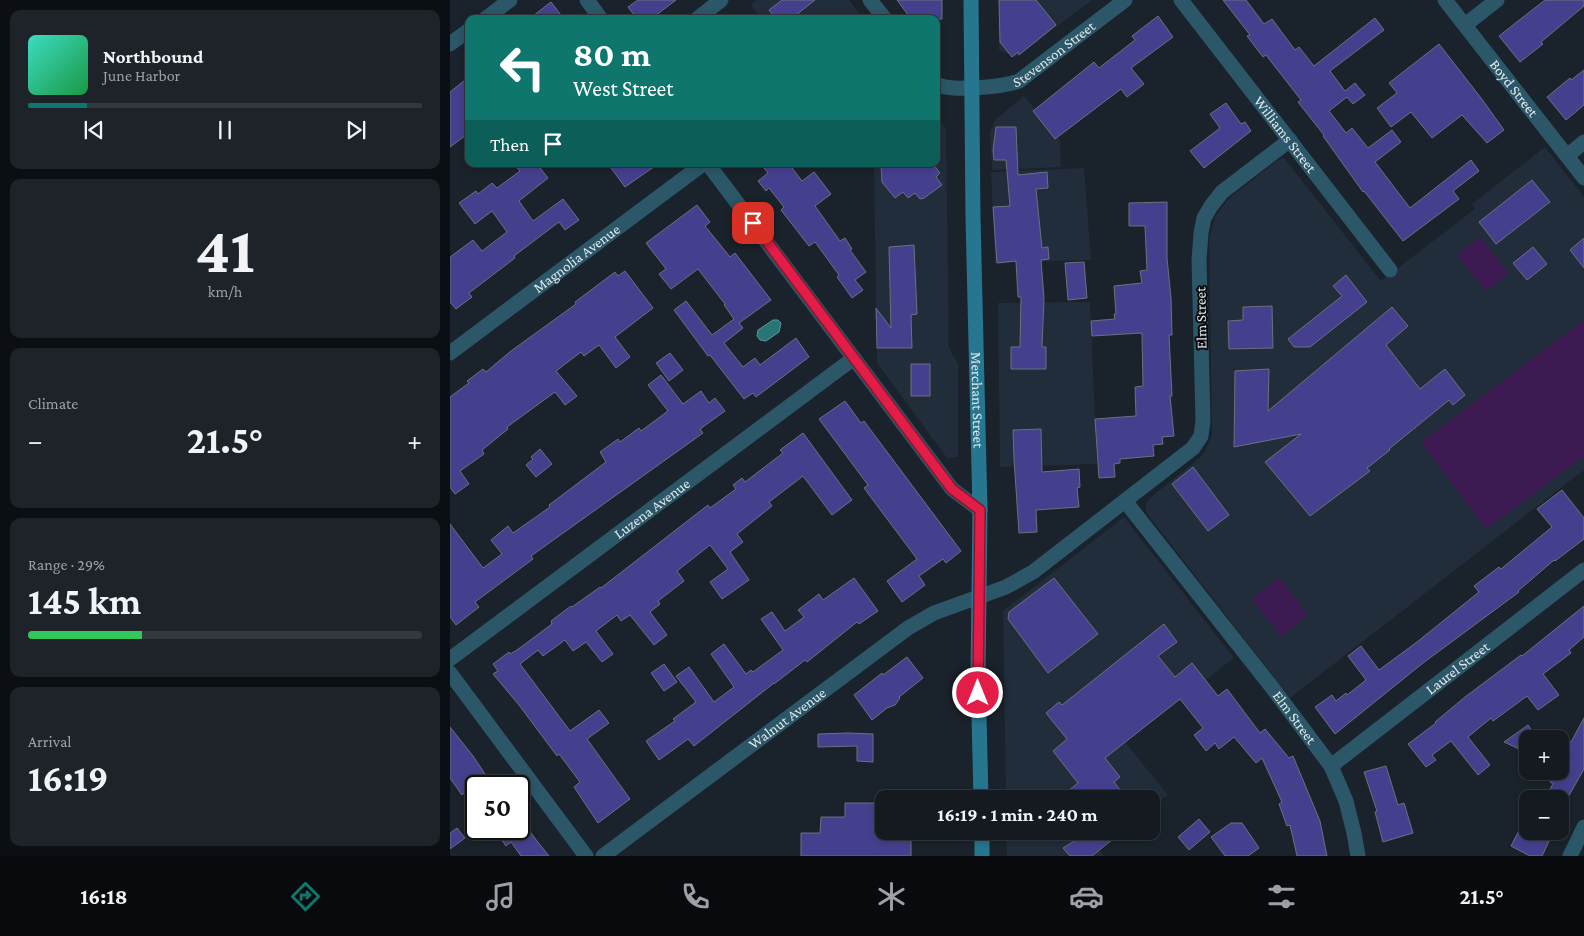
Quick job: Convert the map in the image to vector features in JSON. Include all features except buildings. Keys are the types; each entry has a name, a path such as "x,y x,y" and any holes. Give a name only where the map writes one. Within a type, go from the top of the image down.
{"main road":[{"name":"Merchant Street","path":"971,0 973,217 980,510 978,683 981,790"},
{"path":"982,840 982,856"}],"street":[{"path":"490,15 510,0"},
{"path":"587,0 598,15"},
{"path":"702,15 721,0"},
{"path":"870,0 882,15"},
{"name":"Stevenson Street","path":"940,86 1004,86 1019,81 1125,0"},
{"name":"Williams Street","path":"1181,0 1390,270"},
{"name":"Boyd Street","path":"1445,0 1584,178"},
{"path":"1465,25 1497,0"},
{"path":"450,44 465,33"},
{"name":"Elm Street","path":"980,596 1006,587 1033,572 1193,448 1201,436 1203,421 1199,260 1204,218 1222,192 1290,140"},
{"path":"1567,156 1584,142"},
{"name":"Magnolia Avenue","path":"450,353 699,167"},
{"path":"710,167 952,489 980,510"},
{"name":"Luzena Avenue","path":"450,659 854,358"},
{"name":"Elm Street","path":"1126,501 1331,766 1346,801 1358,856"},
{"name":"Laurel Street","path":"1331,766 1584,570"},
{"name":"Walnut Avenue","path":"603,856 908,628 934,613 980,596"},
{"path":"450,674 586,856"},
{"path":"1570,856 1584,827"}],"shaded area":[{"path":"757,0 849,0 860,15 758,15 751,5"},
{"path":"999,0 1092,0 1016,57 999,50"},
{"path":"1024,96 1060,140 1061,167 992,170 990,132 995,120"},
{"path":"940,121 946,129 949,348 958,364 958,457 947,458 877,363 874,168 940,167"},
{"path":"1545,147 1584,197 1584,470 1290,698 1146,510 1146,503 1150,498 1203,455 1212,436 1209,238 1215,217 1228,199 1278,160 1284,158 1381,281 1475,209 1472,204"},
{"path":"1084,168 1091,260 995,263 991,172"},
{"path":"1480,237 1509,274 1486,291 1457,255"},
{"path":"1090,302 1097,464 1000,467 998,303"},
{"path":"773,320 778,320 781,323 779,332 766,341 760,340 757,336 758,330"},
{"path":"1584,320 1584,456 1486,529 1421,442"},
{"path":"1124,517 1234,658 1125,742 1168,795 1160,801 1160,790 1006,790 1003,611"},
{"path":"1279,577 1308,615 1281,636 1252,599"},
{"path":"1006,840 1112,840 1100,850 1104,856 1007,856"}],"route":[{"path":"753,223 952,489 980,510 978,693"}]}
